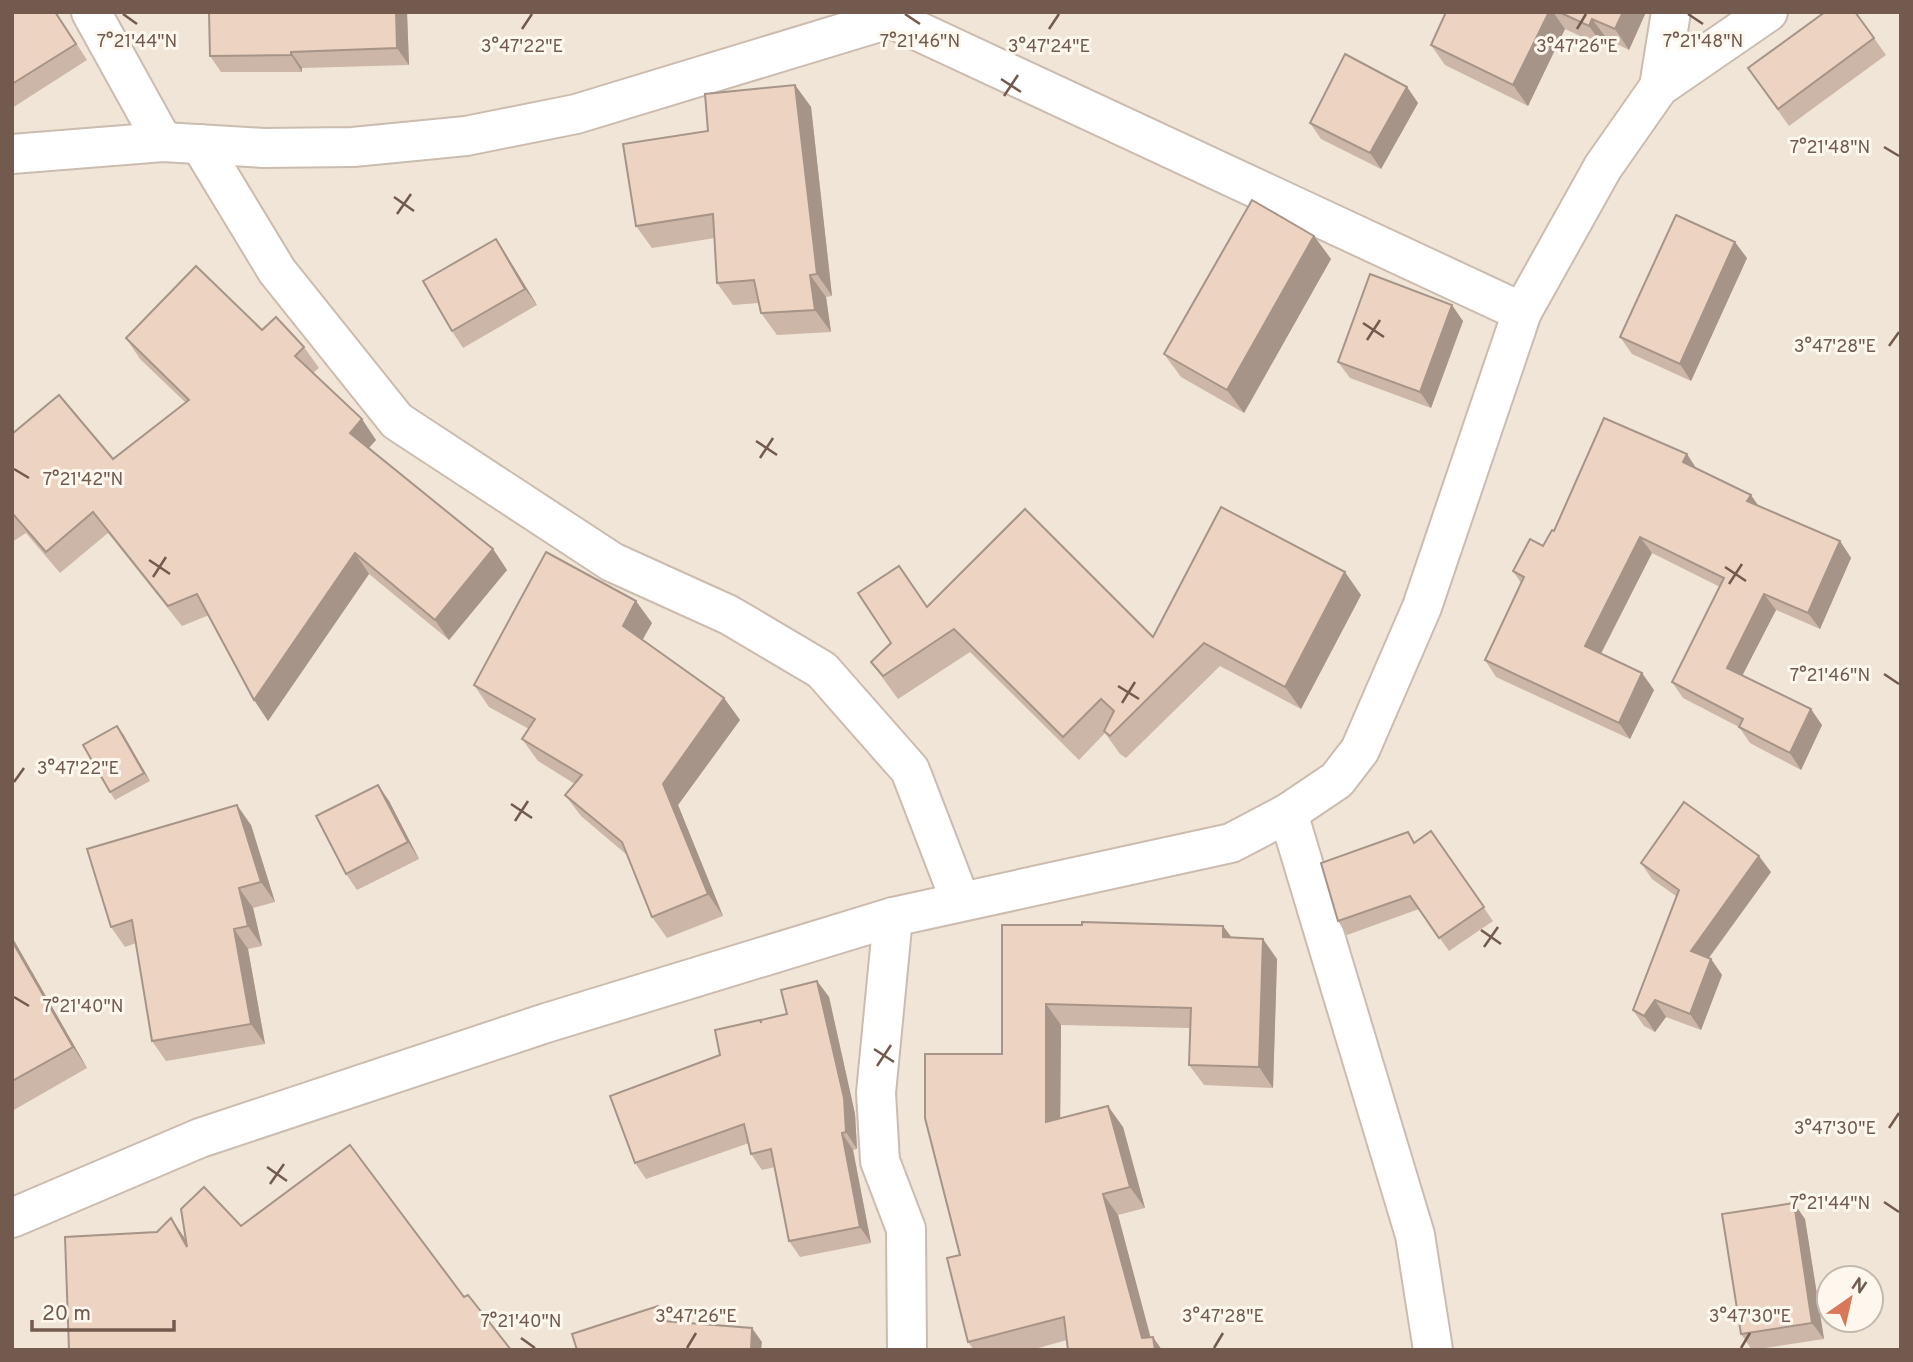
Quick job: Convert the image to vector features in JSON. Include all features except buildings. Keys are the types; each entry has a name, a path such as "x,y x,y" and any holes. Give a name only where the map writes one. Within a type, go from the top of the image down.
{"street":[{"path":"91,12 163,142"},
{"path":"1659,87 1671,12"},
{"path":"12,1217 200,1138 547,1023 893,917 1231,842 1288,813 1337,780 1360,750 1422,607 1522,312 1603,167 1659,87 1768,12"},
{"path":"12,154 163,142 353,148 466,136 576,114 887,14 1522,312"},
{"path":"200,144 277,271 397,421 612,562 729,615 822,670 910,770 960,900"},
{"path":"1288,813 1415,1235 1433,1350"},
{"path":"893,917 876,1093 880,1161 905,1229 907,1350"}],"shaded area":[{"path":"12,12 1901,12 1901,1350 12,1350"}]}
